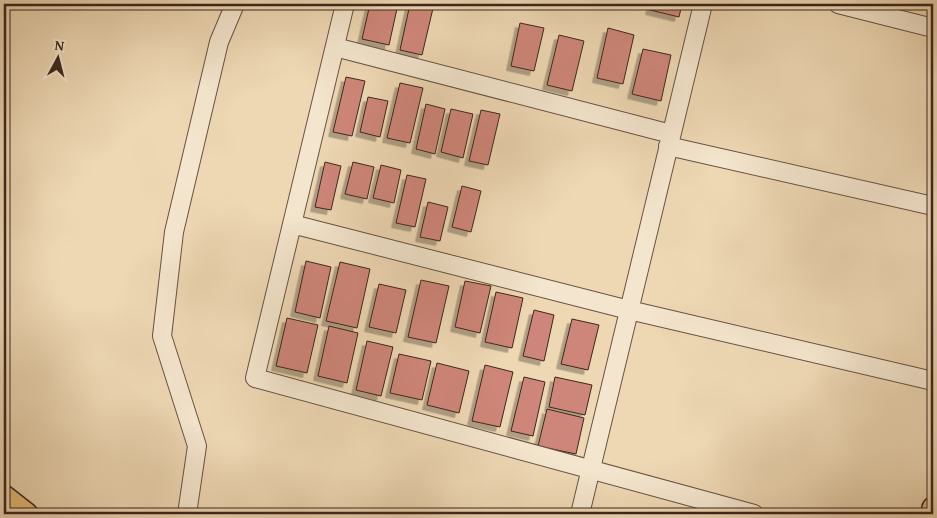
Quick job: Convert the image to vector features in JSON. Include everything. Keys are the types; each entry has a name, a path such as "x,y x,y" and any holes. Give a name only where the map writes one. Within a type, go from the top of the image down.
{"main road":[{"path":"4,496 27,514"},
{"path":"932,514 933,508"}],"street":[{"path":"188,514 197,446 162,336 174,232 219,42 235,4"},
{"path":"345,4 255,378 754,514"},
{"path":"580,514 703,4"},
{"path":"838,4 933,28"},
{"path":"335,47 670,140 933,206"},
{"path":"292,224 629,310 933,381"}],"building":[{"path":"370,4 398,4 389,45 362,39"},
{"path":"410,4 434,4 422,55 400,50"},
{"path":"652,4 682,4 679,17 650,10"},
{"path":"520,23 544,28 534,71 511,66"},
{"path":"608,28 634,35 623,84 597,78"},
{"path":"559,35 584,41 572,91 547,85"},
{"path":"643,49 671,55 661,101 632,94"},
{"path":"346,77 365,81 352,136 333,132"},
{"path":"400,83 423,88 410,143 387,138"},
{"path":"368,97 388,101 380,137 360,132"},
{"path":"426,104 445,109 435,154 416,149"},
{"path":"451,109 473,114 463,158 441,152"},
{"path":"481,110 500,114 488,165 469,161"},
{"path":"325,162 341,166 331,210 315,207"},
{"path":"353,162 374,167 367,199 345,194"},
{"path":"381,165 401,170 394,203 373,198"},
{"path":"407,175 426,179 415,227 396,223"},
{"path":"462,186 481,191 471,232 452,227"},
{"path":"428,202 448,207 440,241 420,237"},
{"path":"306,261 331,267 320,318 295,312"},
{"path":"340,262 370,269 357,328 326,321"},
{"path":"421,280 449,286 436,343 408,337"},
{"path":"465,281 491,286 480,333 455,327"},
{"path":"379,284 406,290 396,333 369,327"},
{"path":"496,292 523,298 512,348 485,342"},
{"path":"534,310 554,315 544,361 523,356"},
{"path":"287,318 318,325 307,373 276,366"},
{"path":"572,319 599,325 588,370 561,364"},
{"path":"329,326 358,333 347,383 318,376"},
{"path":"367,341 393,347 381,396 356,390"},
{"path":"399,354 431,361 422,400 390,393"},
{"path":"437,363 469,371 459,413 427,405"},
{"path":"485,365 513,372 500,427 472,421"},
{"path":"524,377 545,382 533,436 511,431"},
{"path":"555,377 592,385 585,415 549,407"},
{"path":"547,409 584,418 576,454 538,446"}]}
